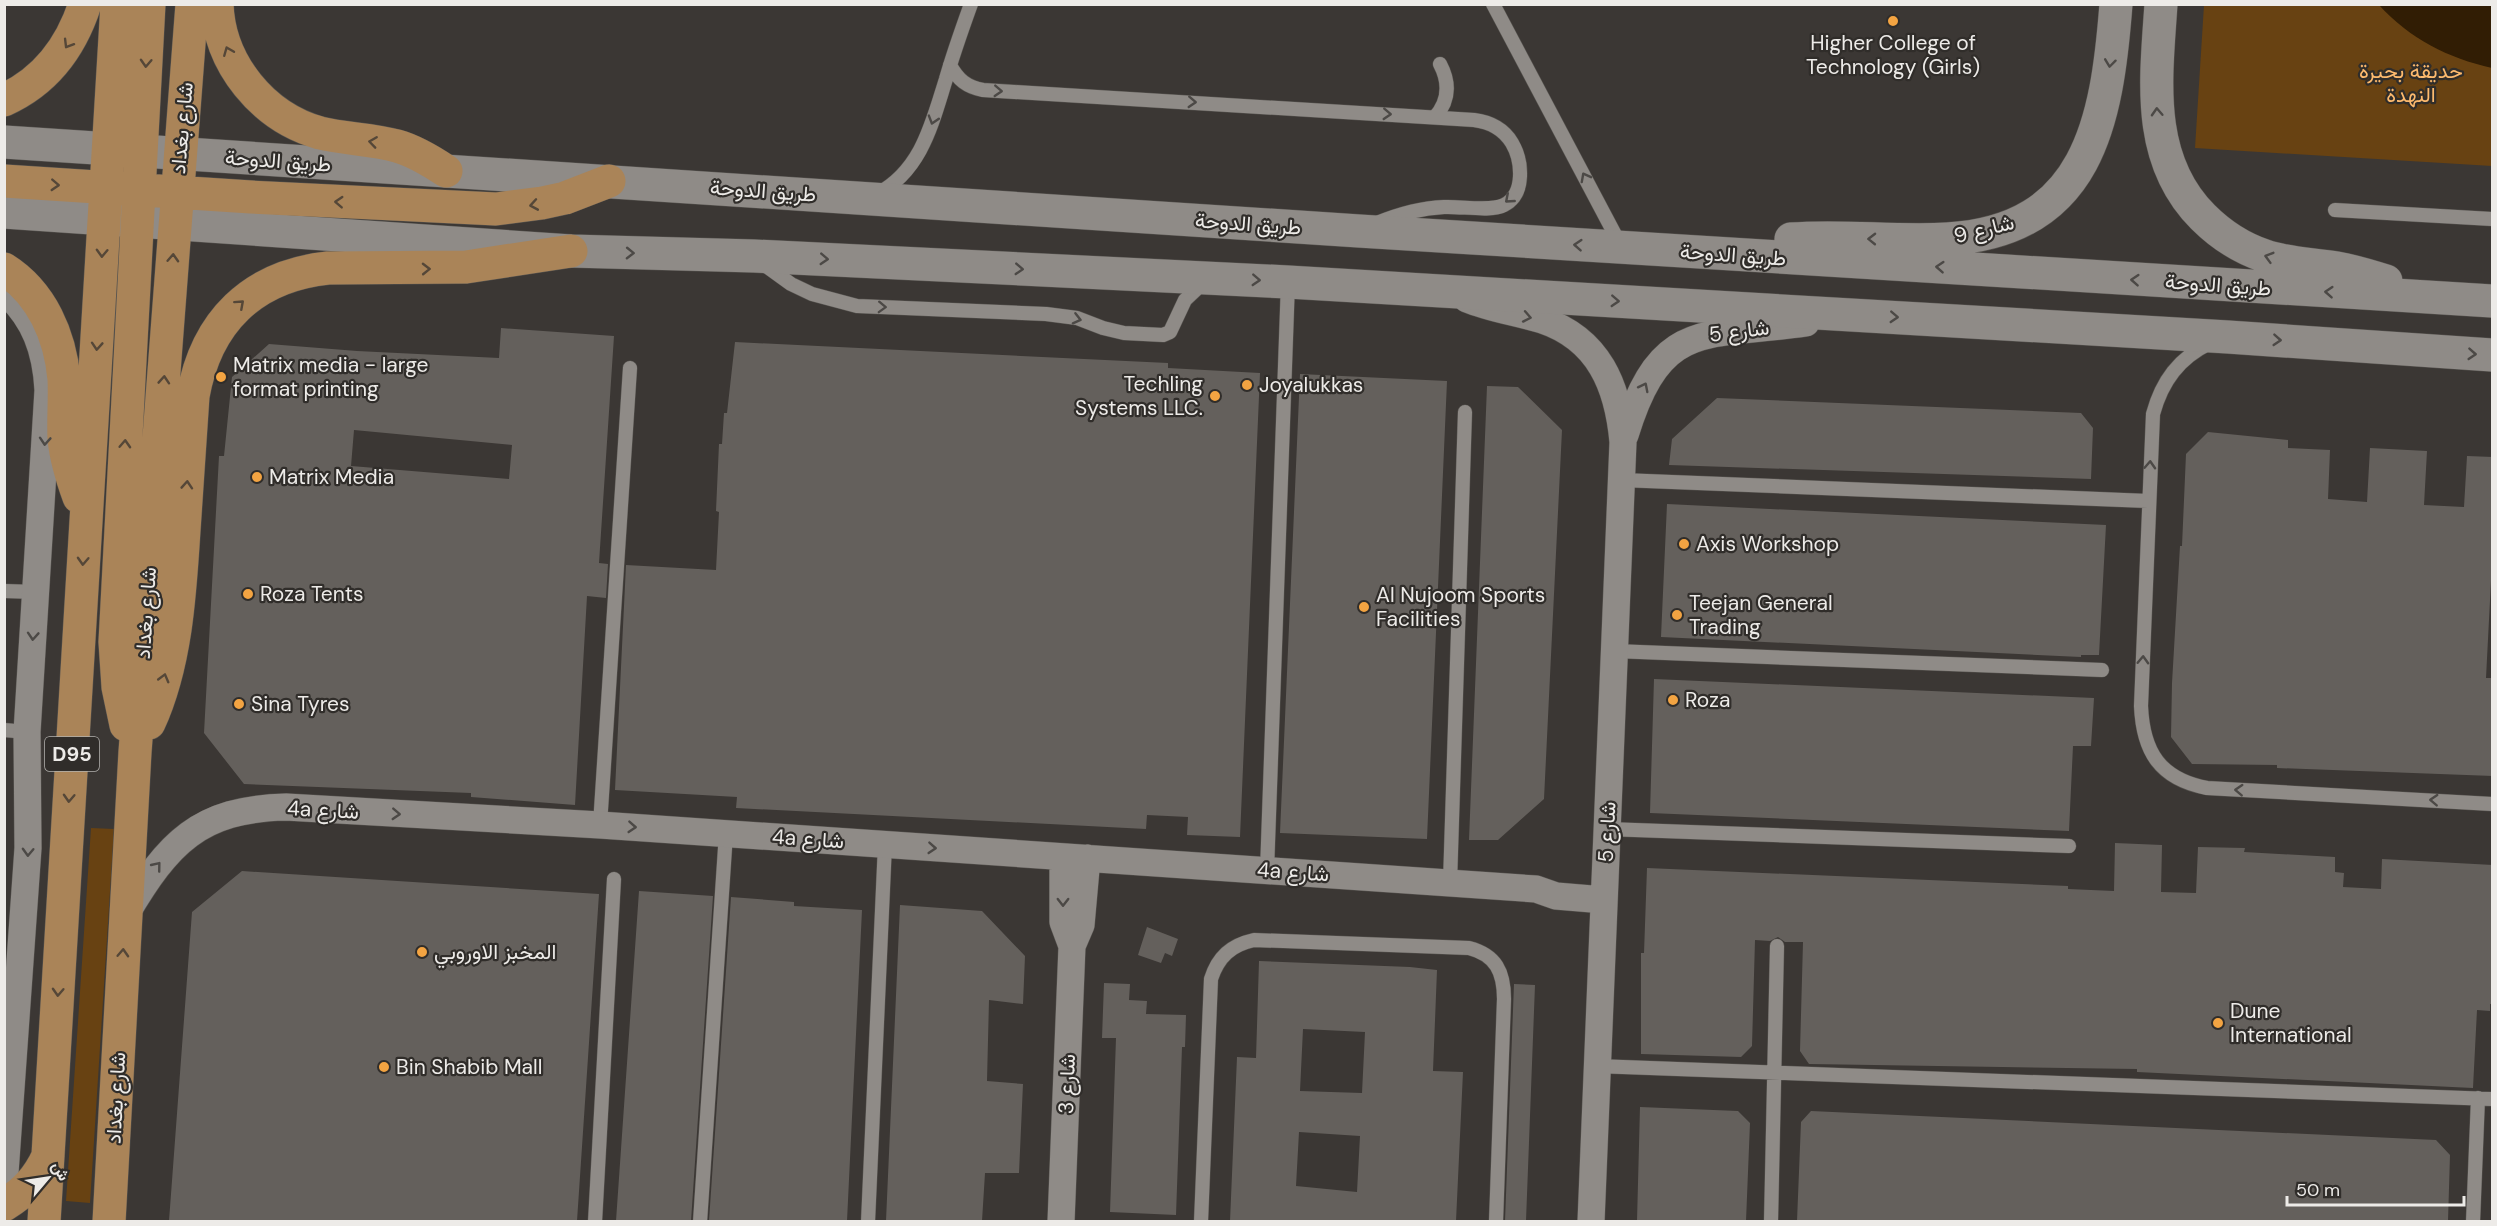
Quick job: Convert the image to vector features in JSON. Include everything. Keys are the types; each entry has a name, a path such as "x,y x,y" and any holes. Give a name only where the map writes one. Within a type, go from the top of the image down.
{"main road":[{"path":"4,100 32,84 55,63 68,45 85,4"},
{"name":"D95","path":"44,1221 117,4"},
{"path":"135,752 118,687 115,642 148,4"},
{"name":"شارع بغداد","path":"110,1220 135,752 192,4"},
{"path":"218,4 221,31 233,64 253,91 277,112 290,121 318,132 399,146 416,153 446,171"},
{"name":"شارع 9","path":"1699,252 1800,238 1959,238 1991,231 2032,215 2052,201 2068,185 2082,165 2091,144 2107,90 2115,4"},
{"path":"2161,4 2156,82 2157,121 2173,176 2196,210 2228,238 2265,256 2368,276 2426,298"},
{"name":"طريق الدوحة","path":"4,142 1359,231 2493,301"},
{"path":"4,181 496,209 554,201 609,181"},
{"path":"4,212 571,251 754,256 1288,282 2228,336 2493,355"},
{"path":"135,752 157,700 172,646 181,575 196,377 210,342 233,311 267,284 307,270 466,267 571,251"},
{"path":"4,269 30,290 41,305 58,341 64,381 63,420 67,459 86,513"},
{"path":"4,1205 18,1197 30,1185 41,1172 48,1156"}],"street":[{"path":"4,291 27,316 44,350 48,390 36,592 16,731 28,848 11,1018 4,1187"},
{"name":"شارع 5","path":"1452,292 1497,310 1557,326 1574,336 1588,348 1609,378 1621,418 1623,442 1595,1066 1591,1221"},
{"name":"شارع 5","path":"1623,442 1637,400 1652,372 1662,359 1689,340 1720,331 1787,325 1843,314"},
{"name":"4a شارع","path":"125,915 148,876 168,851 194,830 223,816 255,808 286,807 726,833 1536,889 1564,881 1604,891"},
{"name":"شارع 3","path":"1061,1221 1072,946 1064,922 1075,858"}],"lane":[{"path":"868,198 897,180 919,154 927,139 971,4"},
{"path":"1493,4 1622,247"},
{"path":"1435,117 1447,96 1446,79 1440,64"},
{"path":"950,65 963,83 984,90 1483,121 1501,130 1508,137 1517,155 1520,174 1517,192 1512,200 1496,208 1421,209 1400,214 1359,231"},
{"path":"2335,210 2493,219"},
{"path":"754,256 791,284 834,302 857,306 1061,315 1124,333 1163,334 1170,332 1185,300 1200,284 1211,278"},
{"path":"1267,871 1288,282"},
{"path":"2228,336 2196,350 2171,372 2163,385 2153,414 2148,501 2142,725 2146,741 2163,768 2184,782 2207,788 2493,804"},
{"path":"600,825 630,368"},
{"path":"1450,883 1465,412"},
{"path":"1621,480 2148,501"},
{"path":"4,591 36,592"},
{"path":"1614,651 2102,670"},
{"path":"1607,829 2069,846"},
{"path":"700,1221 726,833"},
{"path":"868,1221 885,844"},
{"path":"595,1221 614,879"},
{"path":"1201,1221 1211,980 1214,969 1227,951 1244,942 1254,940 1469,948 1480,951 1497,964 1502,975 1504,999 1496,1221"},
{"path":"1771,1221 1777,946"},
{"path":"1595,1066 2493,1099"},
{"path":"2473,1221 2478,1098"}],"green space":[{"name":"حديقة بحيرة النهدة","path":"2204,5 2492,5 2492,166 2195,148"},
{"path":"91,828 114,829 90,1203 66,1201"}],"shaded area":[{"path":"2379,5 2492,5 2492,68 2460,59 2431,46 2404,28"}],"building":[{"path":"501,328 614,336 599,563 608,564 606,598 587,596 575,805 471,797 471,793 244,784 204,733 219,456 224,456 232,377 269,344 499,358","holes":["354,430 512,445 509,479 351,466"]},
{"path":"735,342 1168,363 1168,368 1260,373 1240,837 1187,835 1188,817 1147,815 1146,829 736,808 737,797 615,790 626,565 716,570 719,444 722,444 724,413 727,413"},
{"name":"Al Nujoom Sports Facilities","path":"1300,374 1447,381 1427,839 1280,833"},
{"path":"1487,386 1518,387 1562,430 1544,799 1498,840 1469,840"},
{"path":"1717,398 2081,413 2093,428 2091,479 1669,465 1672,439"},
{"path":"2208,432 2288,440 2288,448 2330,450 2328,499 2367,502 2370,448 2427,451 2424,505 2464,507 2467,456 2493,457 2493,542 2486,678 2493,678 2493,776 2277,768 2277,765 2192,764 2171,737 2172,683 2186,454"},
{"path":"1667,504 2106,525 2099,655 2081,655 2081,657 1661,637"},
{"path":"1654,679 2094,698 2091,746 2073,746 2069,831 1650,813"},
{"path":"2115,843 2162,845 2161,892 2196,893 2198,847 2245,848 2244,852 2335,857 2335,872 2344,873 2343,887 2381,889 2382,859 2493,865 2493,1004 2490,1004 2490,1011 2477,1010 2473,1088 2137,1072 2137,1069 1809,1064 1800,1051 1803,942 1785,942 1778,937 1770,941 1755,940 1752,1046 1741,1057 1641,1054 1641,953 1644,953 1647,868 2068,886 2068,889 2114,891"},
{"name":"Bin Shabib Mall","path":"242,871 599,894 577,1221 169,1221 192,912"},
{"path":"639,891 713,896 691,1221 616,1221"},
{"path":"731,897 794,902 794,906 862,910 847,1221 709,1221"},
{"path":"900,905 982,911 1025,956 1023,1004 989,1000 987,1081 1023,1084 1019,1173 985,1173 982,1221 886,1221"},
{"path":"1147,927 1178,939 1172,956 1165,953 1161,963 1138,955"},
{"path":"1259,961 1437,970 1433,1071 1463,1072 1456,1221 1230,1221 1237,1057 1256,1058","holes":["1303,1029 1365,1032 1362,1093 1300,1091","1299,1132 1360,1136 1357,1192 1296,1186"]},
{"path":"1104,983 1130,984 1129,1000 1147,1001 1146,1014 1186,1015 1185,1047 1182,1047 1176,1215 1110,1212 1116,1038 1102,1038"},
{"path":"1514,984 1535,985 1526,1221 1505,1221"},
{"path":"1640,1107 1738,1111 1750,1123 1746,1221 1637,1221"},
{"path":"1811,1111 2436,1140 2450,1155 2448,1221 1797,1221 1801,1122"}],"place":[{"name":"Higher College of Technology (Girls)","path":"1893,21"},
{"name":"Matrix media - large format printing","path":"221,377"},
{"name":"Joyalukkas","path":"1247,385"},
{"name":"Techling Systems LLC.","path":"1215,396"},
{"name":"Matrix Media","path":"257,477"},
{"name":"Axis Workshop","path":"1684,544"},
{"name":"Roza Tents","path":"248,594"},
{"name":"Al Nujoom Sports Facilities","path":"1364,607"},
{"name":"Teejan General Trading","path":"1677,615"},
{"name":"Roza","path":"1673,700"},
{"name":"Sina Tyres","path":"239,704"},
{"name":"المخبز الاوروبي","path":"422,952"},
{"name":"Dune International","path":"2218,1023"},
{"name":"Bin Shabib Mall","path":"384,1067"}]}
